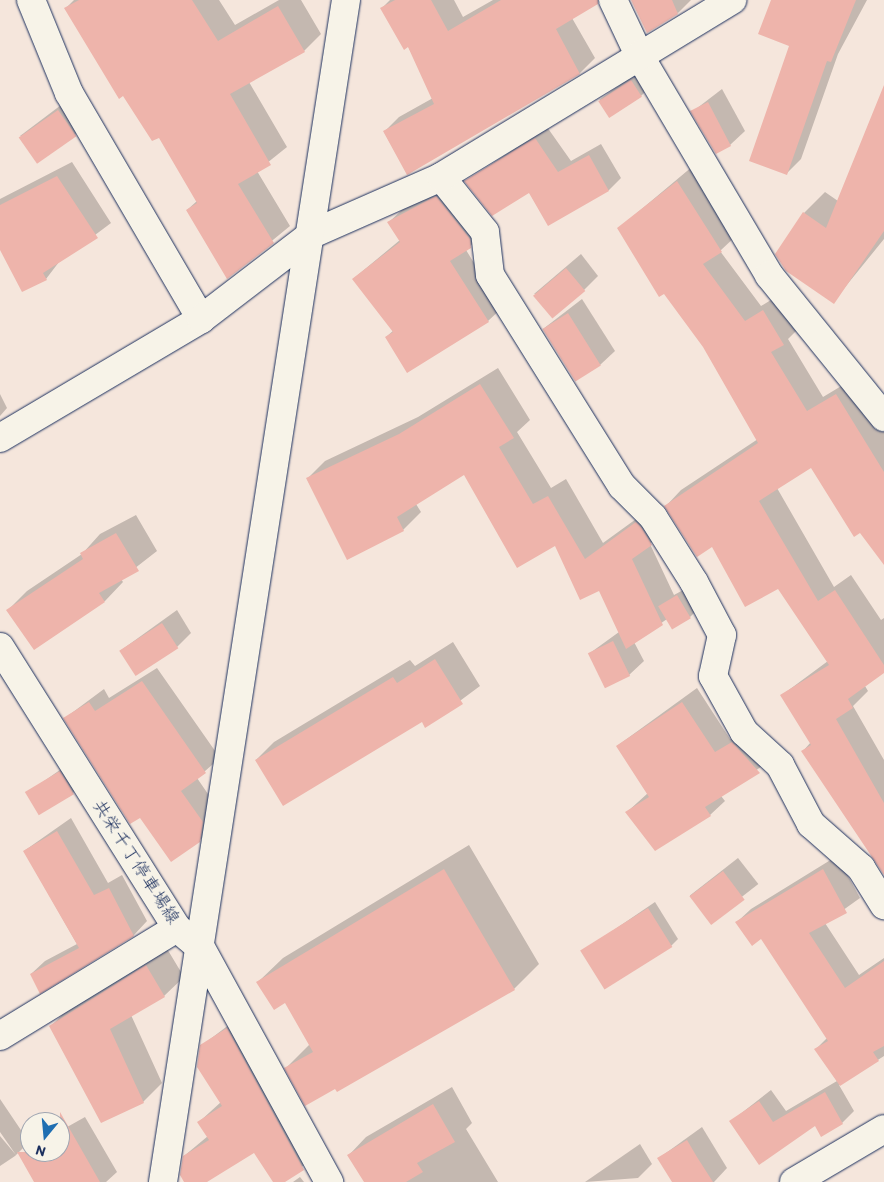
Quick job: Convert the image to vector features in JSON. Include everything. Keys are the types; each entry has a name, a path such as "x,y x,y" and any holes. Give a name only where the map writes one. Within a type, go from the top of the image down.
{"street":[{"path":"31,0 69,93 201,319"},
{"path":"163,1182 312,234 346,0"},
{"path":"613,0 639,55 769,275 884,417"},
{"path":"0,438 201,319 312,234 441,177 732,0"},
{"path":"441,177 485,232 490,275 622,486 653,517 694,582 722,635 713,676 744,732 780,765 810,824 861,868 884,905"},
{"name":"共栄千丁停車場線","path":"0,646 176,928 201,948 329,1182"},
{"path":"0,1036 176,928"},
{"path":"794,1182 884,1129"}],"building":[{"path":"79,0 192,0 218,41 278,6 305,52 230,94 271,165 238,184 274,243 227,279 186,210 197,203 159,138 152,141 123,96 119,99 64,8"},
{"path":"395,0 431,0 448,31 501,0 598,0 598,4 556,29 580,74 407,175 383,131 434,104 408,47 404,50 380,8"},
{"path":"631,0 672,0 678,14 647,33"},
{"path":"771,0 856,0 831,62 827,61 787,175 749,161 789,46 758,34"},
{"path":"631,80 642,97 609,118 598,101"},
{"path":"884,85 884,231 834,304 786,271 775,254 803,212 826,228"},
{"path":"708,102 731,146 716,154 690,111"},
{"path":"58,110 76,136 37,164 19,138"},
{"path":"535,138 558,172 589,155 609,191 548,226 529,193 492,216 464,181"},
{"path":"57,176 98,238 43,273 47,280 22,292 0,250 0,205"},
{"path":"677,181 722,252 703,264 745,321 763,310 784,345 771,352 807,411 836,394 884,472 884,565 860,533 854,537 811,468 759,501 818,601 835,590 884,665 884,673 848,699 853,708 836,719 884,803 884,875 801,751 811,745 780,695 829,665 778,589 745,607 712,547 697,557 664,506 758,443 703,347 664,294 659,297 617,228"},
{"path":"436,196 470,239 471,248 450,261 489,322 407,373 385,337 393,332 352,279 400,242 387,222"},
{"path":"566,268 585,291 552,319 533,296"},
{"path":"568,313 601,366 575,381 543,329"},
{"path":"480,384 514,438 499,447 533,504 548,496 585,559 636,522 641,527 652,545 632,559 663,625 626,649 599,591 580,600 555,546 517,568 464,475 397,517 404,531 347,560 306,478 399,434"},
{"path":"116,533 139,571 99,593 105,602 34,650 6,610 83,559 80,553"},
{"path":"677,595 691,618 672,629 658,606"},
{"path":"162,623 178,648 136,676 119,651"},
{"path":"613,641 630,676 605,688 588,653"},
{"path":"435,659 463,704 425,728 422,722 283,806 255,760 393,677 397,683"},
{"path":"142,681 206,773 181,791 203,822 200,842 171,862 140,818 130,824 63,718 89,702 95,711"},
{"path":"682,702 715,752 732,742 760,773 705,807 711,816 655,851 625,812 649,797 616,746"},
{"path":"60,771 74,794 39,815 25,792"},
{"path":"57,831 94,895 109,888 134,936 40,994 30,974 79,948 23,851"},
{"path":"444,869 515,990 337,1092 335,1089 305,1106 284,1068 313,1052 285,1003 274,1010 256,982"},
{"path":"823,869 847,913 809,933 845,988 884,961 884,1046 873,1052 879,1061 840,1086 814,1049 828,1041 761,939 752,946 735,922"},
{"path":"723,871 745,900 711,925 689,896"},
{"path":"648,908 672,947 605,989 580,950"},
{"path":"146,965 165,997 110,1029 144,1103 101,1123 49,1026"},
{"path":"227,1028 304,1170 285,1182 273,1182 254,1153 207,1182 184,1182 180,1175 183,1156 209,1140 197,1122 222,1106 197,1067 200,1045"},
{"path":"825,1092 843,1124 821,1137 815,1126 759,1165 729,1121 759,1101 773,1122"},
{"path":"433,1104 455,1142 417,1163 423,1172 406,1182 364,1182 347,1155"},
{"path":"70,1130 100,1182 34,1182 23,1162 70,1162"},
{"path":"687,1140 713,1182 672,1182 657,1158"}]}
